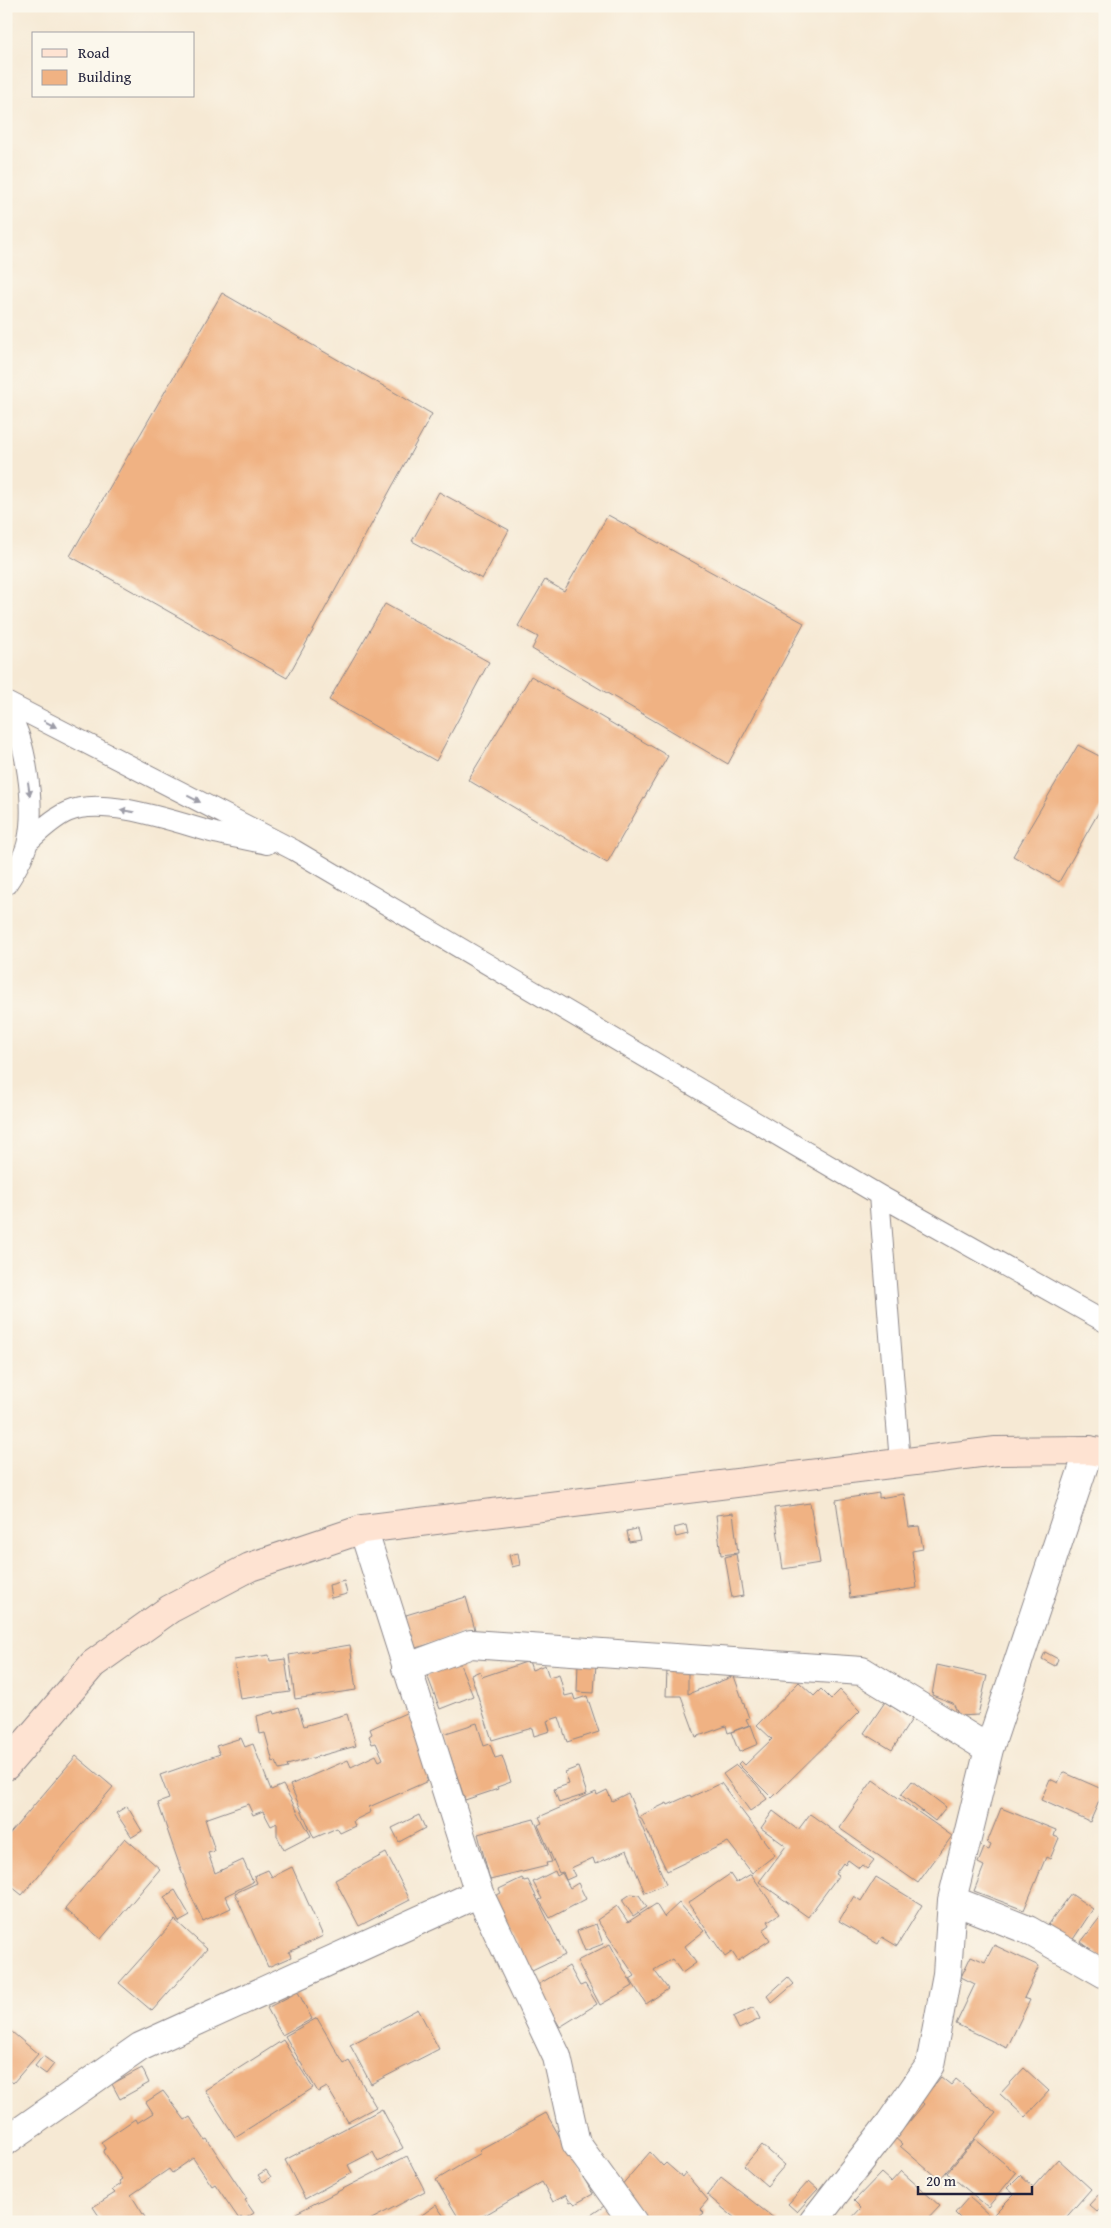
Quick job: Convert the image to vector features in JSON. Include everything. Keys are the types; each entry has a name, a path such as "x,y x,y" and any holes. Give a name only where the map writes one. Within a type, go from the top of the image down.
{"street":[{"path":"6,1766 93,1664 170,1610 250,1567 363,1529 996,1451 1097,1451 989,1749 952,1900 947,1974 930,2064 890,2124 813,2222"},
{"path":"363,1529 479,1893 557,2057 576,2143 633,2222"},
{"path":"406,1668 471,1644 862,1671 989,1749"},
{"path":"6,2141 140,2047 479,1893"},
{"path":"952,1900 1028,1930 1105,1974"}],"lane":[{"path":"6,702 294,850 879,1195 1105,1322"},
{"path":"6,710 14,719 22,742 31,807 28,842"},
{"path":"6,885 28,842 46,825 68,811 91,806 171,819 215,833 294,850"},
{"path":"879,1195 900,1463"}],"building":[{"path":"222,293 432,414 287,678 70,556"},
{"path":"439,492 509,530 482,579 412,541"},
{"path":"608,515 804,623 728,764 532,649 538,637 518,626 545,580 564,591"},
{"path":"385,604 489,662 436,761 329,700"},
{"path":"531,676 668,756 607,863 468,780"},
{"path":"1078,745 1105,759 1105,801 1059,882 1013,856"},
{"path":"879,1493 879,1498 904,1494 909,1527 919,1526 923,1549 912,1551 917,1588 850,1598 836,1500"},
{"path":"810,1503 820,1563 783,1569 774,1508"},
{"path":"733,1513 738,1553 721,1555 716,1515"},
{"path":"686,1525 688,1534 676,1537 674,1528"},
{"path":"637,1529 640,1540 629,1542 627,1531"},
{"path":"518,1553 520,1565 512,1567 509,1555"},
{"path":"736,1554 743,1596 732,1598 725,1557"},
{"path":"344,1581 347,1594 331,1598 329,1585"},
{"path":"466,1597 475,1630 416,1648 411,1633 405,1634 401,1620 407,1619 406,1615"},
{"path":"350,1645 356,1690 295,1699 289,1655"},
{"path":"1045,1652 1058,1659 1055,1666 1042,1659"},
{"path":"269,1655 270,1661 285,1659 290,1692 240,1699 234,1660"},
{"path":"529,1661 532,1670 545,1665 549,1677 559,1674 565,1696 573,1694 575,1700 587,1696 599,1732 567,1742 559,1717 547,1721 550,1731 534,1736 532,1728 492,1740 471,1675 480,1671 482,1677"},
{"path":"459,1662 473,1696 440,1709 427,1675"},
{"path":"578,1663 596,1664 594,1693 577,1692"},
{"path":"937,1665 987,1676 978,1715 959,1716 953,1703 932,1695"},
{"path":"667,1669 688,1670 688,1694 734,1676 749,1718 746,1719 749,1725 728,1733 726,1726 696,1737 681,1696 666,1696"},
{"path":"799,1682 814,1696 821,1689 831,1699 840,1690 860,1711 772,1798 738,1764 741,1761 745,1765 772,1739 757,1725"},
{"path":"885,1702 912,1719 892,1750 864,1733"},
{"path":"298,1707 304,1726 347,1714 356,1746 287,1765 288,1768 279,1770 276,1761 273,1762 265,1733 260,1734 257,1716 274,1711 275,1714"},
{"path":"408,1712 433,1775 426,1778 428,1781 369,1807 371,1812 353,1821 355,1826 340,1833 337,1828 314,1838 290,1785 348,1760 351,1767 376,1755 379,1761 383,1759 376,1743 372,1744 369,1736 372,1734 370,1729"},
{"path":"477,1723 484,1746 490,1744 495,1758 502,1756 511,1782 497,1787 498,1789 465,1800 443,1734"},
{"path":"751,1725 758,1744 739,1752 731,1732"},
{"path":"241,1738 245,1747 253,1744 271,1790 283,1785 311,1836 284,1850 277,1836 277,1823 271,1826 263,1811 253,1815 248,1804 205,1819 215,1851 208,1853 215,1873 243,1860 253,1882 225,1896 231,1908 203,1921 187,1887 158,1803 169,1799 160,1775 220,1754 216,1746"},
{"path":"76,1756 113,1787 22,1895 6,1882 6,1838"},
{"path":"736,1765 756,1784 767,1799 750,1811 723,1774"},
{"path":"578,1767 587,1794 559,1803 554,1789 569,1784 565,1772"},
{"path":"1063,1772 1104,1790 1090,1822 1041,1800 1050,1779 1058,1783"},
{"path":"873,1780 952,1836 918,1883 839,1828"},
{"path":"912,1781 946,1807 935,1821 901,1795"},
{"path":"721,1783 775,1855 752,1873 728,1842 667,1871 640,1816 667,1803 668,1805 690,1795 691,1797"},
{"path":"607,1790 612,1801 628,1793 666,1884 645,1893 627,1850 595,1864 593,1858 571,1868 575,1876 566,1880 563,1872 559,1873 538,1825 542,1823 539,1817 596,1792 597,1795"},
{"path":"127,1806 142,1831 132,1837 116,1813"},
{"path":"1001,1808 1056,1830 1054,1836 1059,1838 1050,1859 1046,1857 1024,1910 974,1891 984,1866 978,1863 984,1848 989,1850 991,1845 987,1843"},
{"path":"773,1811 798,1830 810,1814 874,1860 867,1869 862,1865 859,1868 848,1860 845,1865 843,1863 835,1874 838,1876 808,1917 759,1882 786,1846 761,1828"},
{"path":"419,1815 425,1828 399,1842 392,1828"},
{"path":"534,1819 552,1862 546,1863 547,1866 490,1880 478,1834"},
{"path":"125,1838 160,1869 101,1939 65,1909"},
{"path":"386,1853 410,1900 359,1926 335,1880"},
{"path":"292,1867 323,1936 289,1952 291,1957 268,1967 235,1893 257,1883 254,1876 268,1870 272,1877"},
{"path":"555,1871 557,1876 562,1873 570,1888 578,1883 586,1899 550,1918 539,1900 542,1899 533,1882"},
{"path":"730,1874 736,1883 751,1874 779,1914 768,1921 770,1925 763,1930 770,1940 738,1961 732,1952 725,1957 688,1903"},
{"path":"876,1877 922,1905 897,1946 882,1937 878,1944 839,1921 854,1896 861,1901"},
{"path":"522,1878 524,1881 528,1880 565,1955 530,1972 493,1897 501,1893 499,1889"},
{"path":"175,1890 190,1916 179,1922 164,1897"},
{"path":"631,1894 639,1895 647,1907 633,1916 622,1900"},
{"path":"1071,1894 1093,1909 1070,1944 1046,1928"},
{"path":"679,1903 704,1931 685,1946 696,1963 682,1973 672,1959 654,1970 668,1989 646,2004 630,1979 635,1976 597,1920 617,1906 628,1922 656,1904 664,1917"},
{"path":"1105,1911 1105,1960 1081,1942"},
{"path":"175,1920 207,1949 152,2011 119,1983"},
{"path":"596,1924 603,1944 585,1951 577,1931"},
{"path":"610,1944 633,1986 600,2005 577,1961"},
{"path":"994,1945 1039,1966 1024,1998 1030,2000 1007,2048 956,2024 975,1984 961,1977 971,1956 985,1962"},
{"path":"569,1966 580,1986 585,1984 597,2004 560,2027 536,1986"},
{"path":"788,1977 794,1984 772,2003 767,1996"},
{"path":"298,1992 312,2019 282,2035 267,2008"},
{"path":"754,2007 760,2019 739,2029 733,2017"},
{"path":"418,2009 439,2049 371,2084 350,2045"},
{"path":"317,2018 344,2064 349,2061 376,2107 348,2122 327,2087 318,2092 285,2036"},
{"path":"6,2027 38,2054 13,2083 6,2077"},
{"path":"283,2040 313,2088 235,2137 205,2090"},
{"path":"43,2056 54,2064 46,2074 35,2066"},
{"path":"142,2068 149,2083 120,2099 112,2084"},
{"path":"1024,2068 1049,2091 1025,2117 1000,2094"},
{"path":"941,2077 951,2085 956,2079 996,2113 941,2178 938,2175 936,2177 900,2146 902,2144 893,2136 902,2126 904,2128 924,2104 921,2101"},
{"path":"163,2091 185,2120 190,2117 205,2140 207,2139 247,2199 245,2200 254,2213 243,2220 241,2217 239,2219 215,2184 212,2186 193,2158 172,2173 169,2169 131,2195 148,2222 103,2222 93,2207 115,2193 112,2190 121,2184 119,2181 122,2179 104,2152 105,2148 101,2142 135,2119 137,2123 153,2113 146,2102"},
{"path":"382,2109 403,2148 378,2162 373,2152 348,2165 352,2173 305,2199 285,2160"},
{"path":"546,2113 593,2194 575,2204 572,2201 570,2202 566,2195 553,2202 542,2182 473,2222 461,2222 436,2180 481,2153 479,2150"},
{"path":"975,2139 1016,2173 988,2207 947,2173"},
{"path":"762,2145 785,2165 767,2186 744,2166"},
{"path":"650,2152 663,2166 666,2163 682,2177 685,2173 708,2200 700,2209 704,2213 693,2222 674,2222 671,2219 669,2222 647,2222 647,2219 620,2187"},
{"path":"407,2156 425,2191 366,2222 294,2222 292,2218 296,2213"},
{"path":"1058,2159 1091,2189 1062,2222 1002,2222 994,2214 1014,2194 1007,2188 1020,2175 1033,2187"},
{"path":"266,2170 271,2177 263,2182 258,2175"},
{"path":"901,2171 940,2206 925,2222 848,2222 861,2208 854,2201 881,2173 891,2182"},
{"path":"721,2177 779,2222 734,2222 736,2219 707,2195"},
{"path":"809,2181 818,2189 797,2212 788,2204"},
{"path":"1100,2193 1105,2198 1105,2204 1097,2212 1089,2205"},
{"path":"969,2197 997,2222 964,2222 955,2213"},
{"path":"607,2204 620,2222 591,2222 588,2217"},
{"path":"436,2205 448,2222 412,2222"}]}
